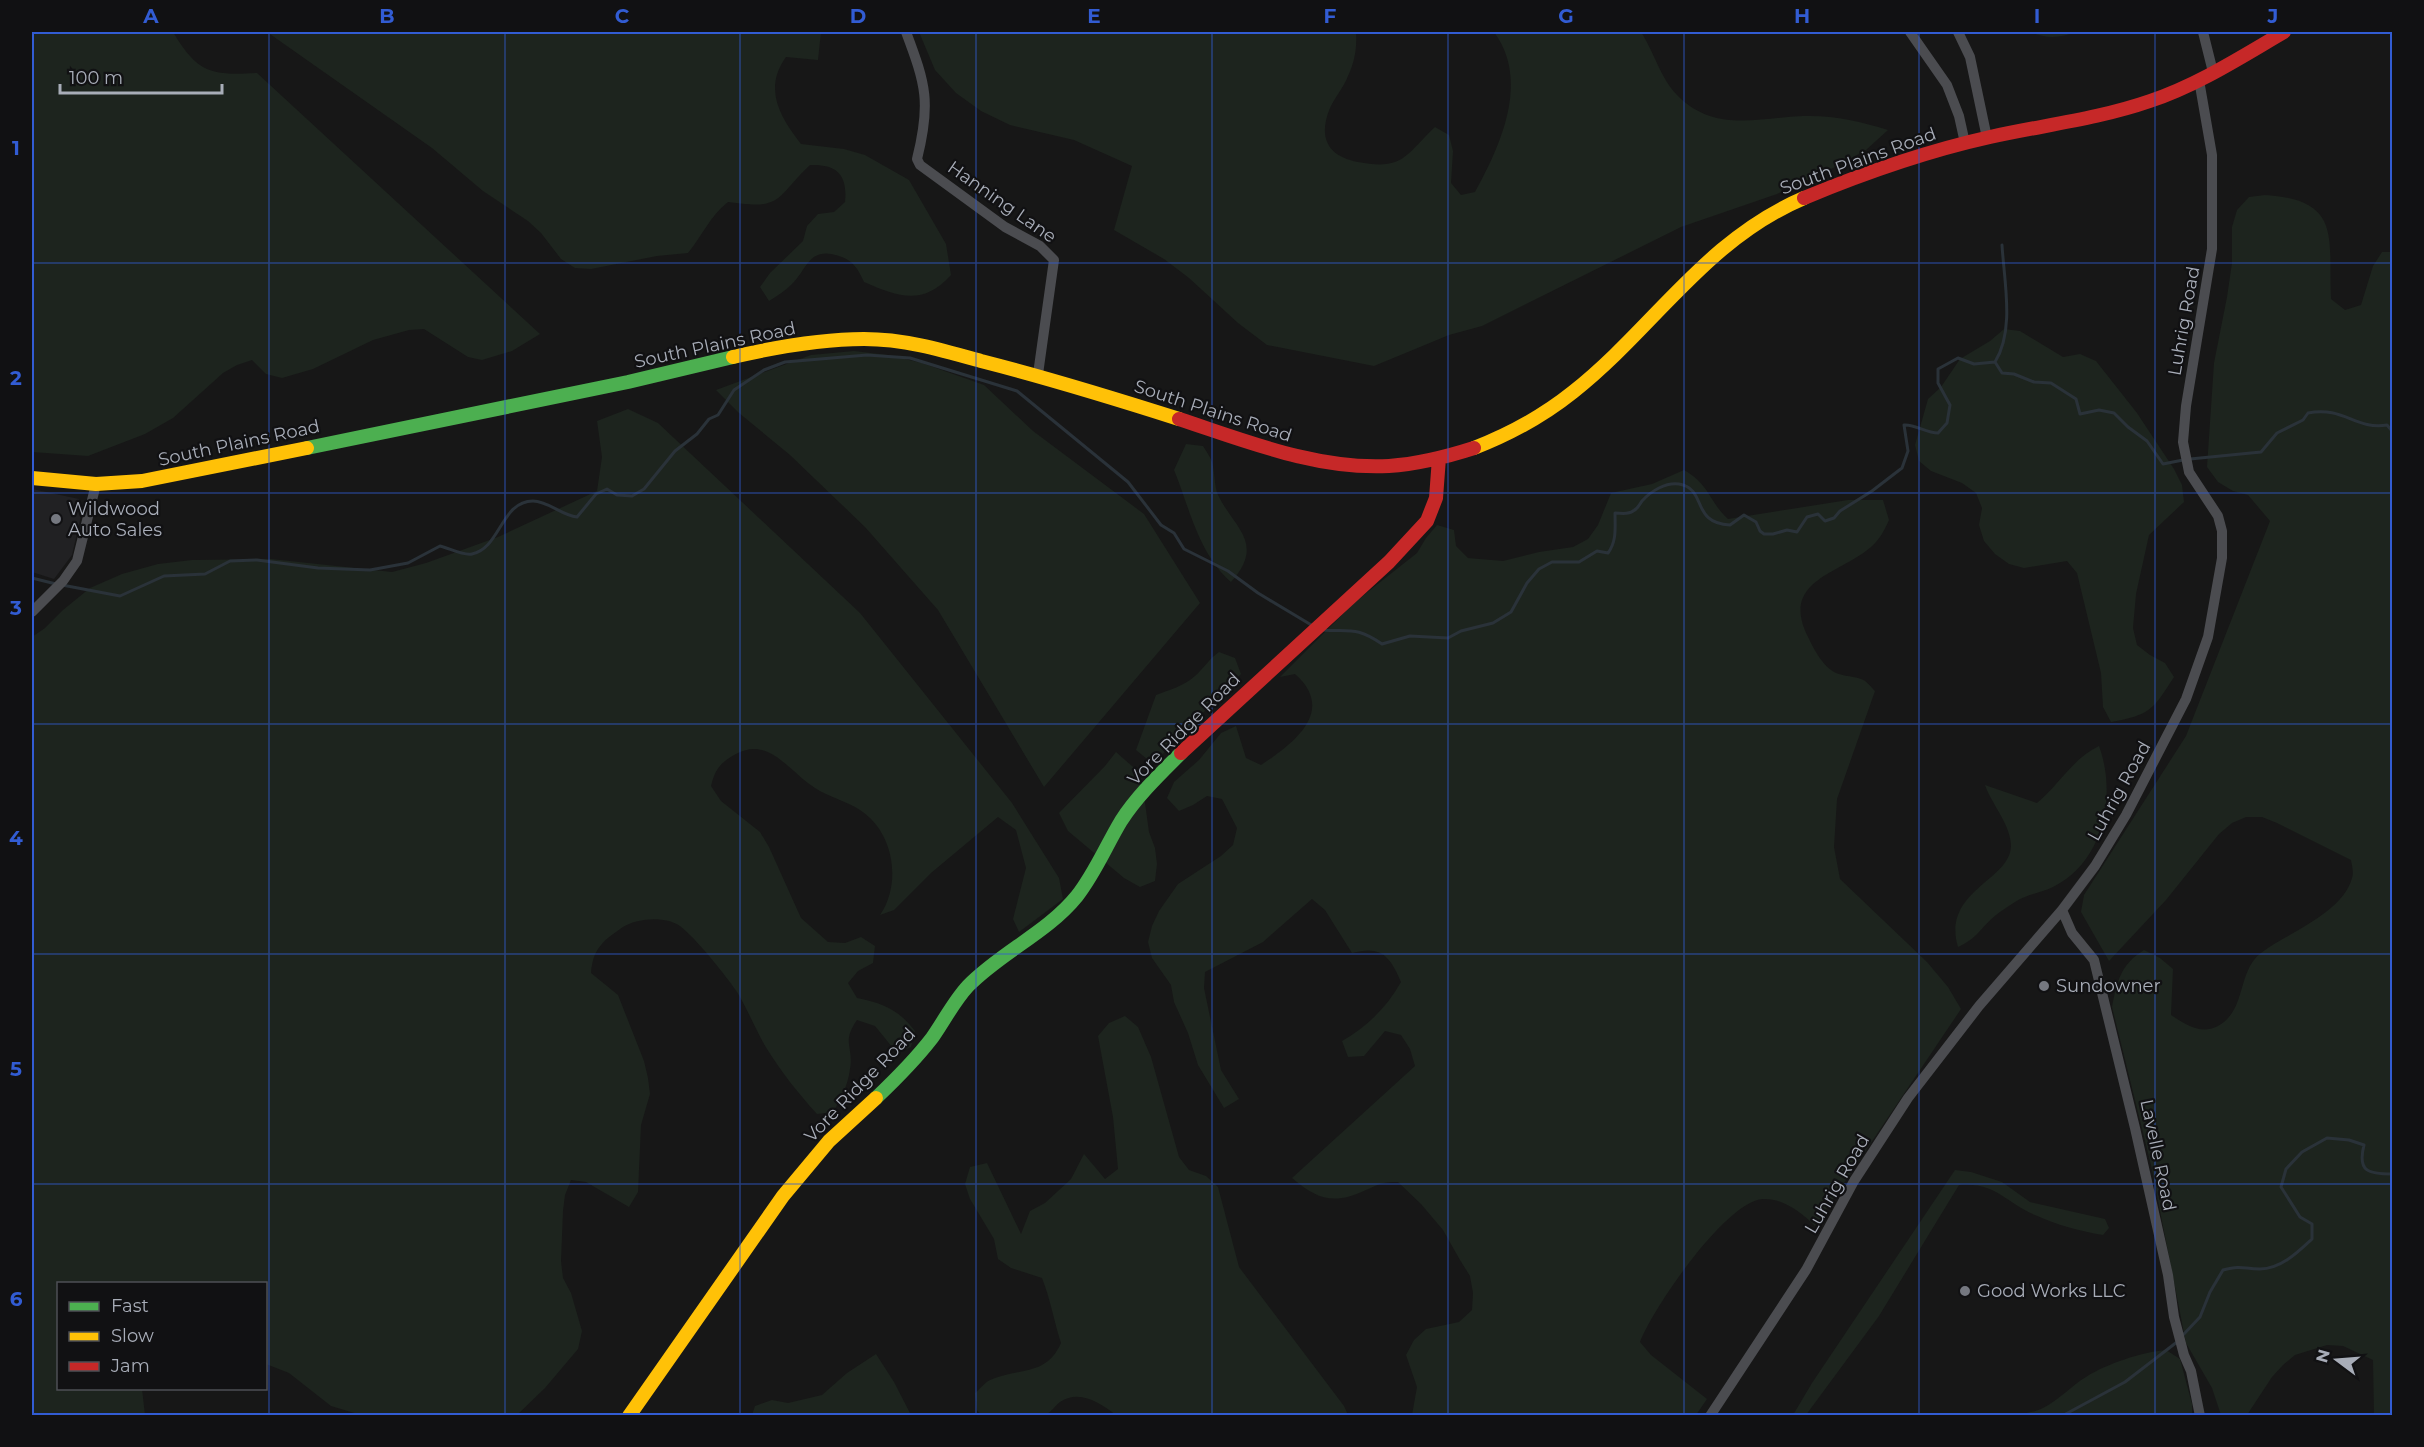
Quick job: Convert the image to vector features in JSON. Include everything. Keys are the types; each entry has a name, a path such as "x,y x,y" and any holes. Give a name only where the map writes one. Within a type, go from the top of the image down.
{"main road":[{"name":"South Plains Road","path":"32,478 96,484 142,481 807,344 860,338 906,342 1038,374 1296,456 1347,465 1390,466 1439,458 1486,445 1529,423 1568,397 1598,371 1704,264 1739,234 1770,214 1847,181 1965,143 2117,111 2152,101 2199,80 2284,32"},
{"name":"Vore Ridge Road","path":"628,1416 783,1196 829,1141 898,1077 931,1040 967,987 990,966 1052,922 1077,896 1100,862 1122,820 1148,787 1190,744 1389,562 1427,521 1436,498 1439,458"}],"street":[{"name":"Hanning Lane","path":"906,32 923,77 926,111 917,159 920,165 1005,227 1040,246 1054,260 1038,374"},
{"path":"1910,32 1947,85 1959,116 1965,143"},
{"path":"1958,32 1970,57 1987,138"},
{"path":"2203,32 2213,72"},
{"name":"Luhrig Road","path":"1710,1416 1806,1270 1854,1182 1908,1098 1979,1006 2062,910 2095,866 2142,787 2186,699 2208,637 2222,558 2222,531 2218,516 2188,472 2183,442 2186,406 2212,249 2212,155 2199,80"},
{"path":"32,612 63,581 77,561 96,484"},
{"name":"Lavelle Road","path":"2062,910 2072,933 2094,960 2097,970 2168,1275 2174,1317 2184,1355 2191,1371 2200,1416"}],"shaded area":[{"path":"32,32 173,32 190,56 206,69 227,73 257,73 540,334 512,351 482,360 468,357 424,329 409,330 373,340 313,369 282,378 266,374 252,360 223,373 173,418 145,434 88,456 32,452"},
{"path":"267,32 821,32 818,60 786,57 779,69 775,91 781,113 801,144 844,149 865,155 909,180 946,244 951,275 931,291 920,295 900,295 864,282 860,273 848,260 821,254 810,260 789,287 769,301 760,287 770,273 803,241 807,226 818,214 834,212 845,202 842,178 833,169 819,165 810,165 783,194 769,203 728,202 711,220 688,253 657,256 591,269 575,268 561,259 541,233 528,221 483,191 432,148"},
{"path":"919,32 1356,32 1356,49 1352,65 1326,118 1325,136 1328,144 1332,150 1347,159 1385,164 1403,158 1435,127 1449,135 1453,151 1451,183 1461,195 1475,192 1494,154 1508,112 1511,91 1510,71 1505,51 1494,32 1641,32 1671,88 1691,107 1706,115 1737,120 1825,116 1857,121 1888,130 1866,150 1777,194 1681,227 1482,326 1449,335 1374,366 1267,345 1164,259 1114,230 1132,166 1074,140 1010,125 981,111 956,93 935,70"},
{"path":"2031,32 2076,32 2054,37"},
{"path":"2265,195 2290,198 2308,205 2319,214 2326,226 2329,241 2331,299 2345,310 2361,305 2373,266 2382,252 2392,252 2392,1415 2374,1415 2373,1360 2343,1346 2327,1345 2295,1355 2283,1365 2272,1377 2247,1415 2221,1415 2212,1388 2186,1343 2151,1165 2112,1007 2121,974 2130,961 2144,950 2160,958 2173,969 2171,1015 2200,1029 2212,1029 2218,1026 2234,1010 2253,961 2272,945 2313,921 2338,902 2352,878 2351,860 2277,823 2262,817 2246,817 2232,823 2219,834 2166,900 2109,961 2081,912 2084,895 2186,736 2270,521 2248,495 2233,491 2218,482 2207,467 2214,363 2232,263 2232,227 2237,210 2249,197"},
{"path":"2004,329 2020,331 2063,357 2080,354 2096,361 2137,413 2182,485 2184,502 2149,535 2136,594 2133,628 2137,645 2165,663 2174,677 2155,704 2134,717 2111,722 2103,707 2101,673 2077,573 2067,561 2024,568 2009,564 1995,554 1984,541 1979,525 1982,508 1976,493 1962,483 1931,471 1919,461 1915,445 1928,399 1941,387 1960,359 1990,341"},
{"path":"854,351 888,355 922,363 984,385 1033,431 1144,514 1200,603 1044,787 938,610 865,527 790,455 739,413 716,390 811,355"},
{"path":"628,409 658,423 860,613 1012,803 1059,878 1063,899 1019,932 1013,919 1026,868 1016,830 998,817 931,873 894,910 880,915 891,888 891,859 881,831 872,820 855,807 815,788 768,752 757,749 746,750 734,755 718,768 711,786 721,801 760,832 801,918 828,942 845,943 861,937 875,946 873,963 858,971 848,983 857,998 890,1008 909,1024 915,1031 911,1047 897,1053 875,1026 857,1020 850,1034 851,1061 844,1092 833,1112 817,1114 790,1083 773,1058 732,985 694,939 680,926 667,921 652,919 629,924 600,946 594,957 591,973 618,995 644,1061 648,1078 650,1094 641,1125 638,1192 629,1207 586,1182 571,1180 565,1195 563,1211 561,1261 563,1278 571,1293 582,1331 578,1349 545,1388 517,1415 361,1415 331,1406 289,1373 267,1364 267,1282 57,1282 57,1390 142,1390 145,1415 32,1415 32,637 90,588 122,574 158,564 192,560 271,559 392,572 426,563 498,537 597,491 602,457 597,421"},
{"path":"1186,444 1203,446 1212,462 1218,495 1244,536 1246,557 1231,582 1210,558 1196,530 1174,470"},
{"path":"1684,470 1699,481 1728,519 1848,500 1883,500 1889,520 1877,541 1818,581 1808,590 1802,602 1801,617 1807,635 1823,663 1838,674 1867,682 1875,691 1837,799 1834,847 1840,879 1927,962 1948,987 1961,1009 1815,1226 1798,1211 1778,1201 1763,1199 1748,1204 1730,1217 1711,1236 1675,1282 1640,1342 1651,1355 1707,1399 1696,1415 1412,1415 1417,1387 1406,1355 1414,1340 1426,1329 1459,1322 1472,1310 1473,1293 1470,1276 1443,1230 1398,1182 1388,1182 1355,1195 1335,1199 1318,1195 1292,1178 1415,1066 1410,1049 1401,1035 1385,1031 1364,1056 1348,1057 1342,1041 1376,1016 1401,982 1393,965 1383,955 1370,951 1352,953 1325,910 1312,899 1263,942 1205,972 1204,988 1221,1070 1239,1099 1224,1108 1198,1065 1188,1033 1174,1002 1171,985 1152,958 1148,942 1159,911 1178,884 1221,856 1233,845 1237,828 1222,799 1207,796 1179,811 1167,798 1174,782 1199,760 1221,733 1236,726 1246,758 1261,765 1297,737 1306,726 1311,714 1312,701 1307,688 1295,674 1280,677 1355,602 1417,553 1437,525 1454,530 1456,546 1468,558 1503,561 1573,547 1588,539 1598,525 1611,493 1652,484"},
{"path":"32,489 79,499 81,516 72,555 54,579 32,572"},
{"path":"1219,652 1235,658 1241,674 1153,764 1136,750 1156,695 1191,679"},
{"path":"2099,746 2107,785 2106,806 2095,844 2084,861 2070,876 2053,887 2024,897 2003,910 1975,936 1958,947 1955,928 1959,912 1968,899 2001,867 2009,856 2011,844 2004,821 1985,785 2037,803 2081,757"},
{"path":"1116,752 1141,774 1149,832 1155,848 1157,864 1155,881 1140,887 1124,878 1068,831 1059,813"},
{"path":"1125,1016 1138,1027 1151,1057 1179,1157 1189,1170 1206,1176 1218,1187 1239,1267 1344,1406 1348,1415 1116,1415 1097,1402 1082,1397 1067,1398 1046,1415 981,1415 977,1410 975,1393 986,1383 1001,1376 1040,1366 1055,1354 1061,1343 1042,1278 1011,1268 998,1259 994,1239 970,1199 965,1184 970,1167 987,1163 1021,1234 1030,1211 1045,1203 1071,1179 1084,1154 1105,1179 1118,1169 1113,1117 1098,1036 1109,1023"},
{"path":"1955,1170 1971,1172 2002,1182 2030,1202 2105,1219 2109,1228 2103,1235 2085,1232 2043,1219 1992,1190 1972,1185 1959,1185 1879,1316 1806,1415 1793,1415 1812,1383"},
{"path":"2166,1350 2180,1359 2192,1404 2192,1415 2011,1416 2043,1408 2094,1372 2114,1363"},
{"path":"876,1354 911,1415 752,1415 755,1406 772,1400 788,1403 822,1395 847,1373"}],"waterway":[{"path":"1995,362 2001,349 2007,320 2002,245"},
{"path":"62,585 120,596 164,576 205,574 230,561 257,560 318,568 370,570 408,563 440,546 460,553 472,554 489,544 507,516 522,503 539,502 577,517 596,494 607,489 617,495 632,496 644,489 675,451 697,434 709,419 718,415 734,390 764,370 785,362 867,355 910,358 1017,391 1128,482 1161,525 1174,533 1184,549 1228,571 1258,593 1313,626"},
{"path":"1322,630 1359,632 1382,644 1410,636 1448,638 1461,631 1493,623 1511,612 1527,583 1539,569 1552,562 1579,562 1597,551 1608,553 1614,539 1615,513 1631,512 1650,494 1669,484 1688,487 1694,492 1704,512 1718,523 1730,525 1744,515 1756,522 1764,534 1787,530 1797,532 1807,517 1818,514 1825,521 1834,518 1840,511 1872,491 1902,468 1908,451 1904,425 1938,433 1947,423 1950,405 1938,383 1938,369 1958,358 1974,364 1995,362 2002,373 2014,374 2034,382 2051,383 2076,399 2080,414 2099,410 2114,413 2147,441 2163,464 2183,460"},
{"path":"2190,459 2261,452 2277,433 2303,420 2308,413 2331,413 2366,424 2387,425 2392,431"},
{"path":"32,578 56,584"},
{"path":"2183,1335 2200,1317 2210,1292 2223,1270 2239,1267 2260,1269 2275,1266 2289,1259 2312,1239 2312,1224 2300,1217 2281,1187 2286,1169 2302,1152 2327,1138 2349,1140 2364,1145 2362,1161 2367,1170 2392,1174"},
{"path":"2062,1416 2125,1382 2177,1342"}],"traffic: fast":[{"path":"307,448 628,382 733,357"},
{"path":"876,1098 926,1046 968,986 1052,921 1077,896 1127,812 1181,753"}],"traffic: slow":[{"path":"1474,448 1526,424 1562,401 1602,367 1709,261 1738,237 1769,216 1804,198"},
{"path":"733,357 831,340 879,339 909,343 1031,374 1179,419"},
{"path":"32,478 96,484 142,481 307,448"},
{"path":"629,1416 783,1196 829,1141 876,1098"}],"traffic: jam":[{"path":"1804,198 1873,171 1943,149 2091,117 2150,101 2202,79 2284,32"},
{"path":"1179,419 1256,445 1309,459 1362,466 1389,466 1432,460 1474,448"},
{"path":"1181,753 1389,562 1427,521 1436,498 1439,458"}],"place":[{"name":"Wildwood Auto Sales","path":"56,519"},
{"name":"Sundowner","path":"2044,986"},
{"name":"Good Works LLC","path":"1965,1291"}]}
